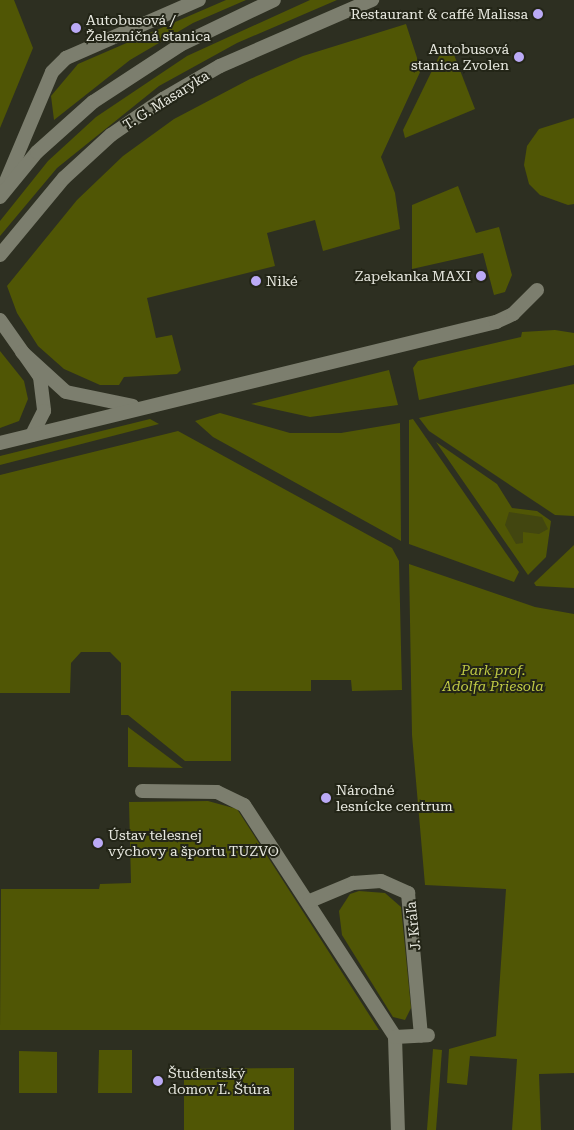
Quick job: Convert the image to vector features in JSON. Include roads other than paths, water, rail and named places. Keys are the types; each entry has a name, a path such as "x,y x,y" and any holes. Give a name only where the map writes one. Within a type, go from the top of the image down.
{"street":[{"path":"0,196 52,72 66,58 199,0"},
{"path":"0,196 37,152 93,102 180,45 274,0"},
{"name":"T. G. Masaryka","path":"0,255 64,178 111,135 163,98 220,66 372,0"},
{"path":"0,443 496,322 513,314 537,290"},
{"path":"0,320 40,377 45,396 40,423 32,435"},
{"path":"22,352 66,392 116,405 154,406"},
{"path":"142,791 217,792 237,798 310,901 395,1037 398,1130"},
{"name":"J. Kráľa","path":"310,901 353,883 381,881 408,893 412,905 425,1035 395,1037"}],"place":[{"name":"Restaurant & caffé Malissa","path":"538,14"},
{"name":"Autobusová / Železničná stanica","path":"76,28"},
{"name":"Autobusová stanica Zvolen","path":"519,57"},
{"name":"Zapekanka MAXI","path":"481,276"},
{"name":"Niké","path":"256,281"},
{"name":"Národné lesnícke centrum","path":"326,798"},
{"name":"Ústav telesnej výchovy a športu TUZVO","path":"98,843"},
{"name":"Študentský domov Ľ. Štúra","path":"158,1081"}],"park label":[{"name":"Park prof. Adolfa Priesola","path":"493,678"}]}
